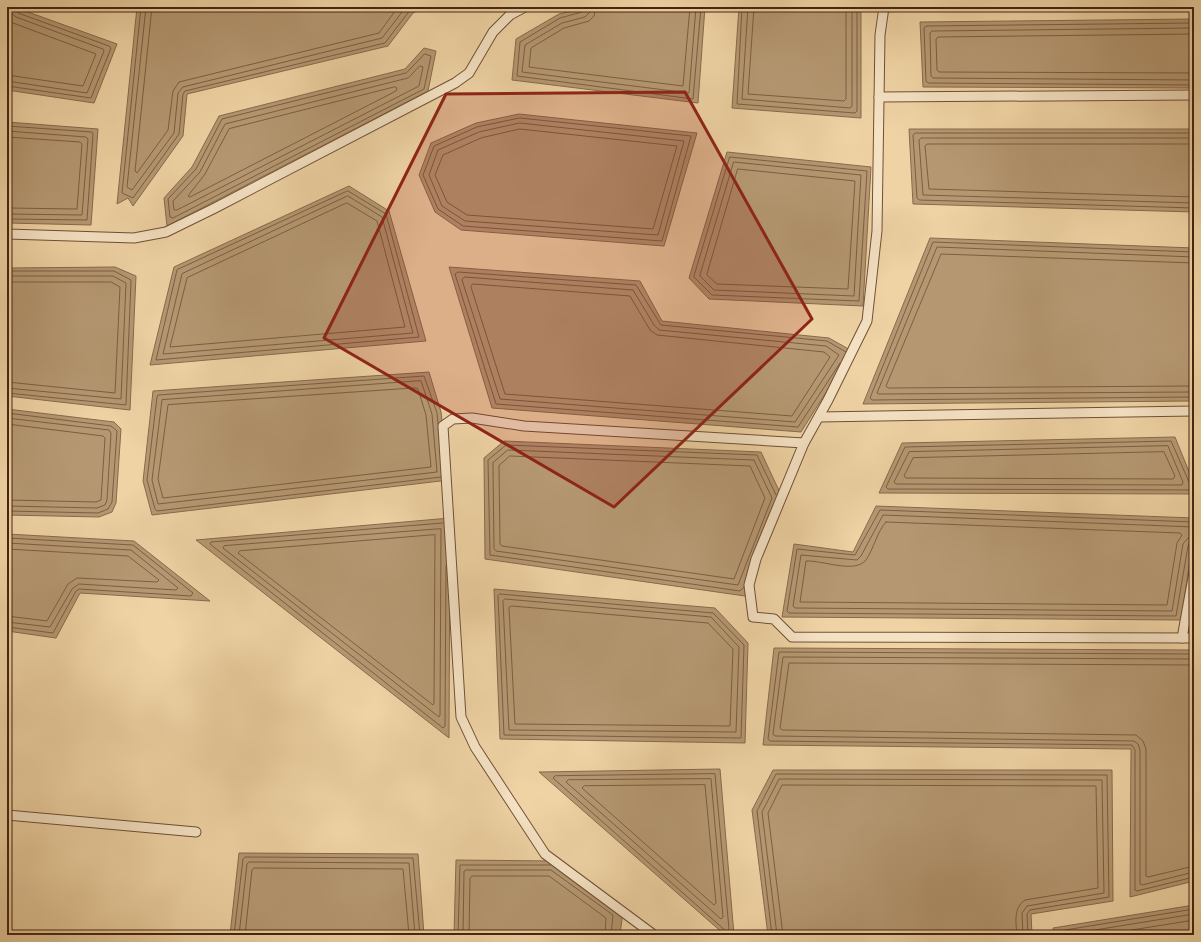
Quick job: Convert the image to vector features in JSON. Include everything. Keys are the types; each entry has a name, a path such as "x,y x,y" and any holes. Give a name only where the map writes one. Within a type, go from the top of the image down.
{"lane":[{"path":"7,234 134,238 166,232 454,83 469,73 493,32 510,15 525,7"},
{"path":"884,7 880,35 877,231 867,321 819,417 804,443 756,559 749,585 753,617 774,619 792,637 1194,638"},
{"path":"879,97 1194,95"},
{"path":"819,417 1194,411"},
{"path":"654,935 544,854 475,746 461,717 443,426 453,419 472,418 524,426 804,443"},
{"path":"1182,638 1194,572"},
{"path":"7,815 196,832"}],"highlighted area":[{"path":"685,92 812,319 614,507 324,338 446,94"}],"water":[{"path":"7,7 14,7 117,44 94,103 7,90"},
{"path":"137,7 424,7 413,13 388,46 187,94 183,136 133,206 128,198 117,204"},
{"path":"589,7 705,7 698,103 512,80 516,39 559,14"},
{"path":"739,7 861,7 861,118 732,108"},
{"path":"1194,19 1194,88 923,87 920,22"},
{"path":"424,48 436,51 428,91 167,226 164,198 192,167 219,116 405,69"},
{"path":"519,114 697,133 664,246 461,230 435,212 419,175 431,143 476,123"},
{"path":"7,122 98,129 91,225 7,223"},
{"path":"909,129 1194,129 1194,212 913,204"},
{"path":"727,152 871,167 863,306 709,299 689,278"},
{"path":"349,186 389,211 426,341 150,365 174,267"},
{"path":"930,238 1194,248 1194,401 863,404"},
{"path":"115,267 136,276 130,410 7,396 7,268"},
{"path":"449,267 640,281 662,321 829,338 852,351 801,432 492,408"},
{"path":"429,372 441,412 449,480 152,515 143,481 153,391"},
{"path":"7,409 114,422 121,429 116,503 112,512 99,517 7,515"},
{"path":"1175,437 1194,484 1194,494 879,493 902,443"},
{"path":"504,441 761,452 782,497 745,596 485,559 484,458"},
{"path":"876,506 1194,518 1194,533 1181,620 782,617 794,544 853,552"},
{"path":"450,518 449,738 196,540"},
{"path":"7,534 134,541 210,601 80,593 56,638 7,631"},
{"path":"494,589 715,608 748,643 745,743 500,739"},
{"path":"774,648 1194,650 1194,881 1130,897 1131,749 763,745"},
{"path":"720,769 734,935 725,935 539,772"},
{"path":"773,770 1112,770 1113,901 1031,914 1032,935 768,935 752,810"},
{"path":"239,853 418,854 424,935 230,935"},
{"path":"456,860 554,861 623,911 620,935 454,935"},
{"path":"1194,905 1194,935 1054,935 1053,928"}]}
